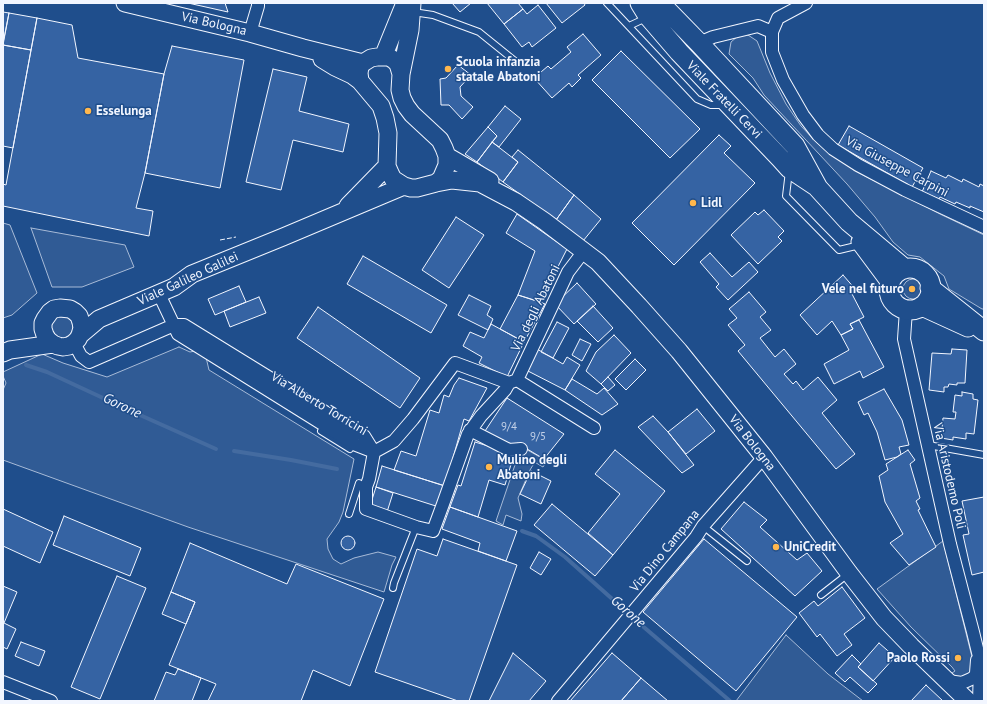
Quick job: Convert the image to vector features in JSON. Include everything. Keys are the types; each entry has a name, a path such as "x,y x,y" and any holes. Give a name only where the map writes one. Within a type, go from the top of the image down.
{"main road":[{"name":"Viale Fratelli Cervi","path":"818,188 795,146 699,43 662,5 649,7 679,52 789,168 818,188 849,222"},
{"path":"849,222 862,245 890,281"},
{"path":"849,222 905,269"},
{"path":"914,308 926,302 929,298 930,288 924,274 915,269 905,269 898,272 890,281 889,295 897,307 914,308 984,334"},
{"path":"930,288 984,331"}],"street":[{"name":"Via Bologna","path":"125,3 250,32 303,48"},
{"path":"250,32 258,3"},
{"path":"699,43 713,37 758,26 772,32 778,18 806,3"},
{"path":"383,56 409,6"},
{"path":"409,6 410,30 400,90 402,98 412,114 440,140 444,148 447,156 447,165 441,179 436,183"},
{"name":"Via Giuseppe Carpini","path":"772,32 772,52 783,80 803,115 818,135 833,149 858,165 905,190 984,227"},
{"path":"303,48 363,63"},
{"path":"303,48 352,75 360,81 381,106 388,133 387,166 393,179 410,188 417,188 452,180 480,183 516,202"},
{"path":"360,81 360,67 363,63 371,58 383,56 394,60 398,64 402,74"},
{"path":"447,156 493,183 516,202"},
{"path":"343,212 387,166"},
{"name":"Viale Galileo Galilei","path":"77,339 99,319 174,287 192,274 404,186"},
{"name":"Via Bologna","path":"516,202 544,221 598,262 639,306 679,351 764,457 884,618 968,701"},
{"name":"Via degli Abatoni","path":"374,452 366,487 366,509 416,527 433,531 470,430 513,382 568,272 584,251"},
{"name":"Via Alberto Torricini","path":"159,294 178,334 356,445 374,452"},
{"path":"60,308 65,308 70,309 79,316 82,328 77,339 63,347 53,344 48,340 43,329 45,319 50,312 60,308"},
{"name":"Via Aristodemo Poli","path":"914,308 904,339 952,550 979,632 976,673 967,681 948,681"},
{"path":"77,339 81,356 89,362 174,325"},
{"name":"Via Alberto Torricini","path":"174,325 184,325 364,436 374,452"},
{"path":"6,352 53,344"},
{"path":"374,452 394,441 413,419 455,363 513,382 594,428"},
{"path":"470,430 509,450 521,449"},
{"name":"Via Dino Campana","path":"558,701 696,537 703,526 764,457"},
{"name":"Via Aristodemo Poli","path":"977,647 984,677"},
{"name":"Via Aristodemo Poli","path":"979,701 980,659"},
{"path":"3,682 51,701"}],"lane":[{"path":"607,3 697,99 711,104 730,105"},
{"path":"409,6 479,32 515,62"},
{"path":"629,26 649,7"},
{"path":"789,168 786,196 839,250 862,245"},
{"path":"324,425 321,431 350,449"},
{"path":"928,445 984,455"},
{"path":"349,514 359,483 366,487"},
{"path":"703,526 747,561"},
{"path":"393,588 416,527"},
{"path":"821,596 849,573"}],"shaded area":[{"path":"748,35 757,41 770,73 786,104 801,126 817,143 855,171 984,235 984,309 949,289 944,276 920,257 908,255 893,242 875,217 847,184 764,95 753,78 729,54 731,42 738,36"},
{"path":"3,223 10,225 37,293 12,315 3,318"},
{"path":"31,228 125,245 134,267 82,287 52,287"},
{"path":"913,279 920,282 923,289 920,296 913,299 906,296 903,289 906,282"},
{"path":"56,316 67,317 72,322 73,329 67,337 56,337 51,332 51,322"},
{"path":"179,347 190,352 200,350 205,353 209,370 354,459 343,512 339,522 327,539 328,549 333,559 341,564 354,558 378,552 396,557 384,592 188,527 3,460 3,390 6,383 3,372 42,354 63,363 107,377"},
{"path":"522,447 547,461 543,467 519,453"},
{"path":"518,456 533,465 518,498 522,514 521,521 506,515 503,525 496,521"},
{"path":"943,541 974,665 972,674 958,679 952,673 955,671 952,667 911,627 877,589"},
{"path":"786,635 828,674 863,701 736,701"}],"building":[{"path":"188,3 225,3 228,12"},
{"path":"452,3 471,3 460,12"},
{"path":"487,3 518,3 523,9 504,24"},
{"path":"546,3 584,3 585,5 562,23"},
{"path":"538,5 556,28 532,47 529,42 522,47 504,24 523,9 527,14"},
{"path":"3,12 9,13 3,43"},
{"path":"9,13 37,18 31,50 3,45"},
{"name":"Esselunga","path":"37,18 72,25 78,58 164,74 145,173 136,208 153,211 149,236 3,206 3,184 6,185"},
{"path":"583,34 601,55 578,75 581,78 572,87 569,83 552,98 534,78 548,66 551,69 571,52 567,47"},
{"path":"3,45 31,50 13,148 3,146"},
{"path":"172,46 244,60 220,188 145,173 164,74"},
{"path":"621,51 700,129 670,158 592,80"},
{"path":"458,65 471,75 460,87 461,96 473,107 462,119 449,105 441,105 440,79 446,78"},
{"path":"273,69 307,77 299,111 349,124 343,152 293,140 281,190 246,182"},
{"path":"505,106 521,119 499,147 492,142 497,136 488,127"},
{"path":"849,126 923,168 912,187 838,145"},
{"path":"488,127 497,136 477,162 465,154"},
{"name":"Lidl","path":"719,135 731,146 724,153 755,183 674,265 632,223"},
{"path":"492,142 518,162 503,182 477,162"},
{"path":"518,150 574,195 556,220 503,182 518,162 512,157"},
{"path":"931,171 946,178 948,175 962,182 963,179 979,187 980,184 984,186 984,212 956,202 955,204 940,197 939,199 922,192"},
{"path":"574,195 601,219 583,241 556,220"},
{"path":"764,210 784,231 778,237 782,241 758,264 731,235 755,212 758,215"},
{"path":"517,214 567,249 540,302 518,295 535,251 506,233"},
{"path":"456,217 484,235 449,288 422,270"},
{"path":"710,253 732,277 749,262 758,272 728,300 716,287 719,284 700,262"},
{"path":"363,256 447,305 431,333 347,284"},
{"path":"843,275 856,290 852,294 864,317 850,324 853,329 841,335 832,321 817,335 800,315"},
{"path":"577,283 596,304 574,324 555,304"},
{"path":"239,286 246,302 215,315 208,299"},
{"path":"749,292 766,312 760,317 771,330 760,338 775,357 784,349 796,364 784,374 793,384 796,381 803,390 818,377 837,400 822,413 855,454 836,469 738,351 745,345 728,325 737,318 729,309"},
{"path":"469,295 491,306 487,315 493,319 488,330 458,315"},
{"path":"518,295 545,304 524,342 500,329"},
{"path":"259,297 266,313 230,327 224,311"},
{"path":"593,306 613,328 598,342 577,321"},
{"path":"318,307 420,378 400,408 297,338"},
{"path":"859,320 884,367 863,378 860,371 834,384 824,364 849,350 841,335 853,329 850,324"},
{"path":"557,322 569,328 553,358 541,352"},
{"path":"491,324 524,342 507,377 479,363 482,357 463,346 470,332 484,338"},
{"path":"614,335 631,353 601,384 586,371 596,352"},
{"path":"580,339 591,344 582,361 572,355"},
{"path":"537,349 563,364 567,357 580,365 565,390 526,370"},
{"path":"952,349 967,350 965,383 957,383 957,385 949,384 948,387 944,387 944,392 929,390 932,353 951,354"},
{"path":"635,359 646,370 626,390 615,379"},
{"path":"608,377 615,385 608,391 601,384"},
{"path":"459,378 487,388 469,421 464,419 445,486 394,470 401,451 416,456 430,410 439,413 444,395 449,397"},
{"path":"572,379 597,394 604,388 618,404 602,415 565,390"},
{"path":"884,389 902,420 909,445 899,447 901,454 897,457 885,460 877,432 868,413 864,415 858,402"},
{"path":"962,392 973,394 973,399 978,400 974,434 966,433 966,439 953,437 953,440 941,438 943,418 955,419 956,412 953,412 955,395 962,396"},
{"path":"507,398 564,434 544,459 517,443 514,448 485,431"},
{"path":"697,409 715,431 686,454 668,432"},
{"path":"653,416 668,432 694,465 682,473 638,427"},
{"name":"Mulino degli Abatoni","path":"475,442 514,454 505,485 489,480 478,517 450,507 458,485 461,486"},
{"path":"615,450 665,491 613,555 588,533 620,494 595,474"},
{"path":"908,450 915,460 910,464 920,498 916,501 920,509 918,510 936,547 909,565 890,543 903,534 885,502 879,476 888,470 886,464"},
{"path":"382,466 445,486 439,507 376,487"},
{"path":"531,471 551,481 541,504 520,494"},
{"path":"376,487 393,493 387,512 370,506"},
{"path":"984,497 984,572 972,575 963,535 969,534 962,501"},
{"path":"744,502 767,520 760,527 797,560 807,553 822,571 795,596 721,529"},
{"path":"552,504 613,555 595,576 534,525"},
{"path":"450,507 517,531 506,561 478,551 480,543 442,529"},
{"path":"3,509 53,532 40,563 3,546"},
{"path":"64,516 141,548 130,576 53,545"},
{"path":"348,536 353,538 355,543 353,548 348,550 343,548 341,543 343,538"},
{"path":"443,539 517,565 469,701 458,701 375,672 417,549 437,556"},
{"path":"704,539 797,617 736,691 643,612"},
{"path":"190,543 287,584 296,564 384,599 350,686 313,670 301,701 208,701 216,684 169,665 195,602 171,592"},
{"path":"539,552 551,559 541,575 530,568"},
{"path":"117,576 146,588 100,699 71,687"},
{"path":"3,586 17,592 4,623 16,629 7,649 3,647"},
{"path":"842,587 865,618 844,634 852,645 837,656 820,634 817,637 799,613 814,601 818,606"},
{"path":"171,592 195,602 186,624 162,614"},
{"path":"21,642 45,651 39,666 15,656"},
{"path":"879,643 895,657 873,681 858,667"},
{"path":"513,653 546,681 529,701 489,701"},
{"path":"612,653 641,678 621,701 570,701"},
{"path":"852,655 861,664 858,667 877,684 868,693 850,677 845,682 835,673"},
{"path":"178,669 201,678 192,701 154,701 166,672 175,675"},
{"path":"641,678 668,701 621,701"},
{"path":"926,685 943,701 911,701"}],"waterway":[{"name":"Gorone","path":"26,365 47,372 216,449"},
{"name":"Gorone","path":"234,451 337,469"},
{"name":"Gorone","path":"522,531 536,536 565,557 730,701"}],"fence":[{"path":"220,240 236,237"}],"place":[{"name":"Scuola infanzia statale Abatoni","path":"448,69"},
{"name":"Esselunga","path":"88,111"},
{"name":"Lidl","path":"693,203"},
{"name":"Vele nel futuro","path":"912,289"},
{"name":"Mulino degli Abatoni","path":"489,467"},
{"name":"UniCredit","path":"776,547"},
{"name":"Paolo Rossi","path":"958,658"}]}
